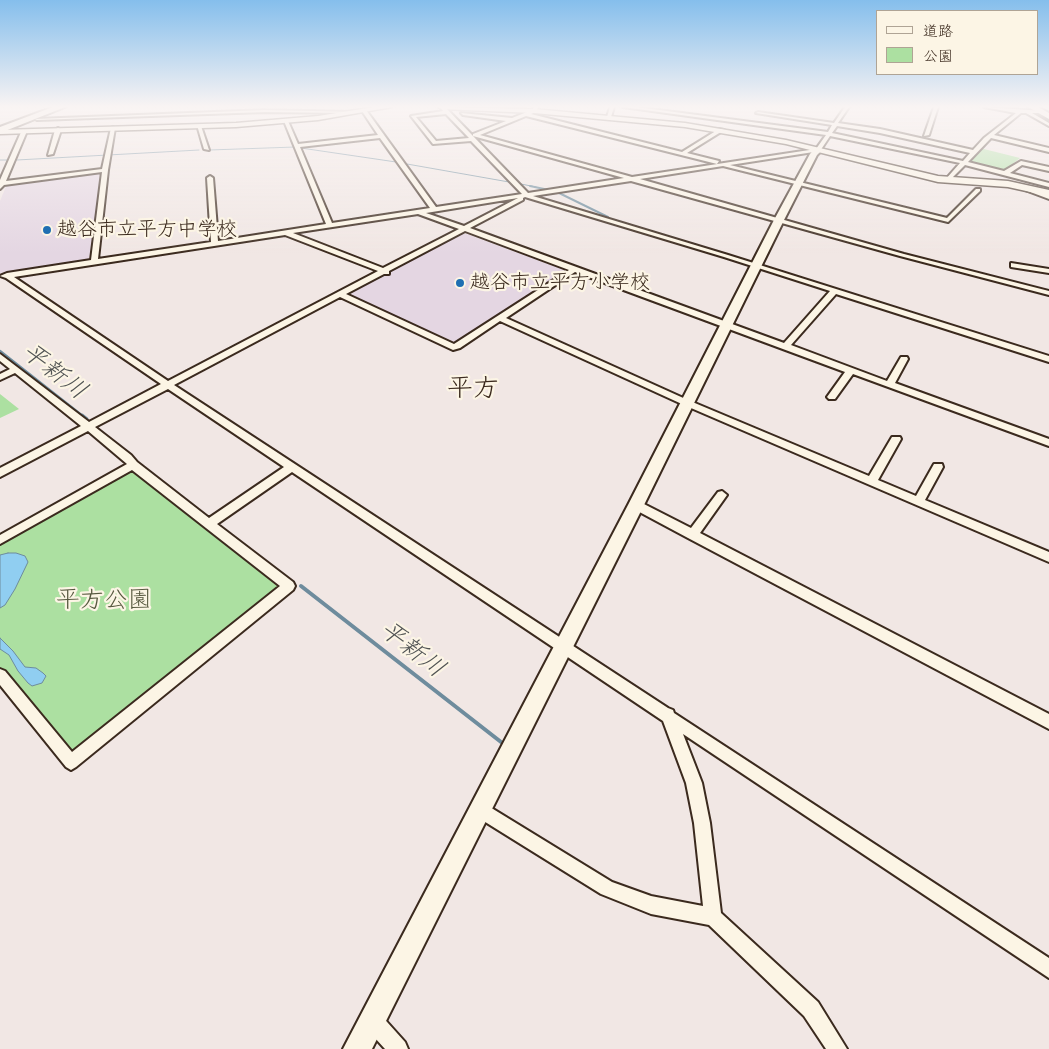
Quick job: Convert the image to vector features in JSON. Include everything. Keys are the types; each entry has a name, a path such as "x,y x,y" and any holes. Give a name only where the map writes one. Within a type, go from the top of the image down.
{"main road":[{"path":"844,156 948,180 1014,185 1049,193"}],"street":[{"path":"12,156 1,185 105,170"},
{"path":"94,262 108,156"},
{"path":"302,156 330,226"},
{"path":"396,156 434,209"},
{"path":"491,156 527,196 1049,359"},
{"path":"544,156 979,276 1049,293"},
{"path":"690,156 948,220 978,190"},
{"path":"4,276 777,156"},
{"path":"357,1049 636,505 779,220 815,156"},
{"path":"933,156 1049,185"},
{"path":"948,180 971,156"},
{"path":"1006,173 1020,163 1049,170"},
{"path":"210,178 215,244"},
{"path":"1014,185 1049,197"},
{"path":"0,473 386,272 527,196"},
{"path":"418,212 1049,443"},
{"path":"286,232 386,272"},
{"path":"1014,265 1049,271"},
{"path":"342,295 453,347 574,269"},
{"path":"4,276 1049,969"},
{"path":"786,346 834,291"},
{"path":"500,318 687,403 1049,557"},
{"path":"0,357 127,457 133,465 289,586 71,762 0,676"},
{"path":"890,384 904,359"},
{"path":"0,376 15,370"},
{"path":"832,397 851,370"},
{"path":"872,481 896,439"},
{"path":"0,540 133,465"},
{"path":"210,523 292,467"},
{"path":"919,501 938,467"},
{"path":"692,536 722,495"},
{"path":"636,505 1049,722"},
{"path":"668,715 694,784 702,823 713,917"},
{"path":"480,809 606,888 650,905 713,917 811,1010 837,1049"},
{"path":"372,1020 398,1049"}],"shaded area":[{"name":"越谷市立平方中学校","path":"103,173 89,259 0,273 0,201 7,184"},
{"name":"越谷市立平方小学校","path":"461,234 467,234 564,270 564,273 457,343 350,296 351,292"}],"green space":[{"path":"974,156 1012,156 1020,158 1004,171 969,162"},
{"path":"0,394 19,409 0,418"},
{"name":"平方公園","path":"133,465 289,586 71,762 0,675 0,540"}],"water":[{"path":"8,553 25,556 28,562 15,589 5,605 0,608 0,555"},
{"path":"0,638 25,667 36,668 46,676 42,683 32,686 28,683 18,671 9,655 0,649"}],"waterway":[{"path":"17,160 91,156"},
{"path":"355,156 396,162"},
{"path":"0,160 7,160"},
{"path":"407,164 509,182"},
{"path":"521,184 536,187"},
{"path":"530,186 549,190"},
{"path":"557,192 608,217"},
{"name":"平新川","path":"0,351 84,417"},
{"name":"平新川","path":"82,415 87,419"},
{"name":"平新川","path":"301,586 501,742"}],"place":[{"name":"越谷市立平方中学校","path":"47,230"},
{"name":"越谷市立平方小学校","path":"460,283"}],"district":[{"name":"平方","path":"473,389"}]}
